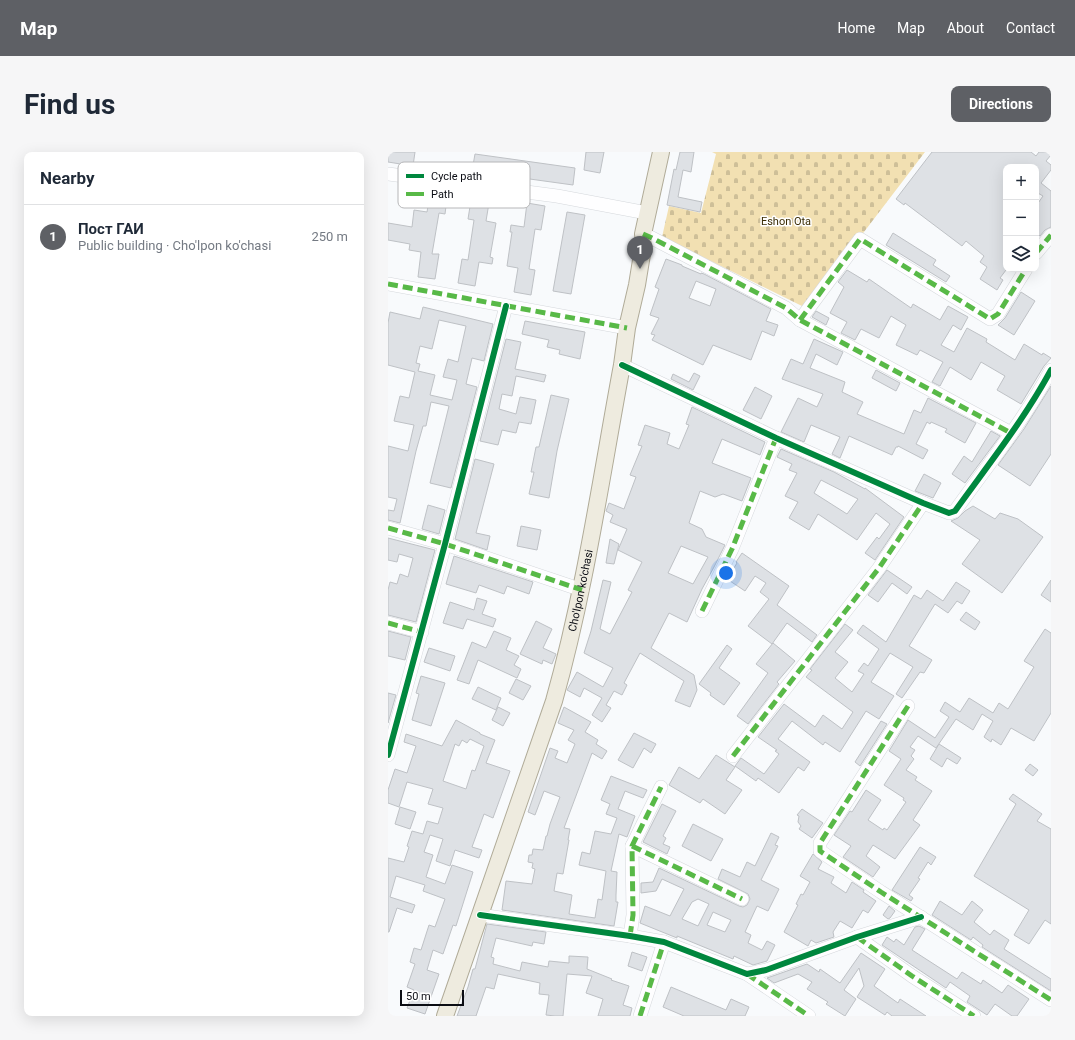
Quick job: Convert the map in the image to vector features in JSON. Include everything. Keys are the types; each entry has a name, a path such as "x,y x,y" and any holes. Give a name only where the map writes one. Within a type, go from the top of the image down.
{"main road":[{"name":"Cho'lpon ko'chasi","path":"445,1016 554,701 568,652 582,590 622,365 627,328 638,285 644,242 643,234 661,152"}],"street":[{"path":"388,174 398,175"},
{"path":"530,192 557,196 647,213"},
{"path":"643,234 786,308 800,320 1011,433"},
{"path":"1039,249 1051,235"},
{"path":"800,320 860,239 990,320 998,314 1024,272"},
{"path":"389,287 627,328"},
{"path":"388,755 392,723 422,632 506,306"},
{"path":"622,365 776,438 949,513 955,511 1011,433 1042,387 1051,370"},
{"path":"702,611 732,549 776,438"},
{"path":"733,756 878,568 923,503"},
{"path":"388,528 445,544 582,590"},
{"path":"388,623 422,632"},
{"path":"908,706 820,843 820,851 881,892 1051,1000"},
{"path":"630,936 633,914 632,846 661,787"},
{"path":"632,846 742,899"},
{"path":"480,915 664,942 747,974 809,1016"},
{"path":"747,974 766,970 857,937 921,917"},
{"path":"857,937 912,976 974,1016"},
{"path":"640,1016 664,942"}],"green space":[{"name":"Eshon Ota","path":"712,152 925,152 806,308 662,237 669,206 701,213 716,154"}],"building":[{"path":"388,152 415,152 414,162 398,162 398,164 388,162"},
{"path":"586,152 604,152 600,173 584,170"},
{"path":"680,152 694,152 691,172 683,170 678,197 702,202 700,212 667,205 674,169 676,170"},
{"path":"932,152 1031,152 1036,156 1039,152 1051,152 1051,155 1046,161 1051,165 1051,170 1041,183 1051,191 1051,227 1045,230 1040,236 1039,202 1043,196 1039,194 1039,164 1003,164 1003,272 1004,272 1000,278 1003,280 997,290 980,279 987,267 980,262 984,256 966,241 962,246 905,203 904,205 896,199"},
{"path":"475,154 575,168 573,185 530,179 530,162 474,162"},
{"path":"530,204 545,206 541,230 535,229 529,269 535,270 531,295 514,292 518,268 507,266 512,232 510,232 511,225 524,227 526,208 530,208"},
{"path":"428,208 446,208 445,214 439,213 432,254 439,254 435,279 418,277 421,252 409,250 410,244 388,240 388,223 412,227 414,210 427,212"},
{"path":"470,208 488,208 486,221 496,223 490,257 493,258 492,264 479,262 475,286 458,283 462,259 468,260 474,220 468,219"},
{"path":"567,212 585,215 571,294 553,291"},
{"path":"893,233 936,260 933,265 950,276 946,282 886,245"},
{"path":"666,259 704,274 771,309 766,321 778,325 774,336 762,331 751,360 713,345 703,365 652,340 655,335 651,334 659,318 650,315 659,289 655,287","holes":["696,281 716,289 710,306 689,298"]},
{"path":"847,270 867,282 869,279 911,308 913,304 940,320 948,306 968,317 961,330 953,325 941,345 954,352 967,328 987,339 986,342 1015,360 1024,344 1042,355 1043,353 1051,358 1044,366 1021,404 997,390 1005,376 981,362 971,380 950,367 940,386 932,382 943,362 920,350 917,355 896,345 906,325 891,316 879,338 861,329 855,340 841,333 847,322 830,313 844,287 838,282"},
{"path":"1021,292 1035,301 1014,335 998,325 1005,318"},
{"path":"423,307 493,324 484,361 472,358 466,384 477,387 451,488 430,483 449,406 431,402 426,426 423,426 416,451 400,523 388,520 388,510 394,511 397,499 388,497 388,446 408,451 414,425 394,421 400,396 409,398 415,372 388,365 388,323 390,312 420,319","holes":["439,320 466,326 458,362 448,359 443,377 457,380 452,400 430,395 435,375 418,371 420,364 416,363 420,346 432,349"]},
{"path":"816,311 829,318 826,325 812,317"},
{"path":"525,321 585,332 580,359 559,354 560,350 547,347 549,340 522,334"},
{"path":"506,339 521,342 515,369 546,375 544,382 516,376 512,396 502,394 499,409 516,414 520,397 536,400 531,424 519,422 516,433 502,430 498,445 480,441"},
{"path":"814,339 843,352 837,365 816,354 810,368 845,382 842,392 863,402 857,414 904,434 914,410 921,413 928,398 976,423 965,443 945,432 947,429 931,422 930,424 927,422 916,444 928,450 923,459 898,446 892,455 849,436 840,458 832,454 840,437 811,425 804,442 781,432 798,398 817,407 823,394 782,379 791,359 803,364"},
{"path":"876,370 900,383 896,391 872,378"},
{"path":"694,373 700,376 693,390 671,379 673,374 689,382"},
{"path":"1051,386 1051,454 1030,486 998,465 1024,429"},
{"path":"755,387 772,396 761,419 743,410"},
{"path":"551,395 569,399 557,451 549,498 529,494 534,472 531,472 536,447 539,447"},
{"path":"692,407 765,442 760,455 722,439 712,463 751,478 742,501 723,494 715,497 700,491 689,523 702,529 706,537 725,545 687,622 669,613 651,648 694,675 697,690 690,707 675,701 684,681 640,653 624,683 627,685 622,695 614,691 606,705 611,708 602,722 592,715 602,698 584,688 580,697 567,690 577,672 603,687 613,668 584,653 591,631 603,580 611,582 600,629 610,634 632,592 628,590 642,562 618,550 627,529 610,522 613,515 606,511 609,503 624,509 636,477 630,475 642,446 638,445 645,425 670,433 667,444 679,449 689,425 686,424","holes":["681,546 708,557 693,584 668,573"]},
{"path":"991,431 1000,436 965,483 952,474 964,456 972,462"},
{"path":"781,449 834,472 865,488 904,517 875,560 865,553 877,537 879,539 890,524 876,513 857,540 818,514 809,530 789,518 798,502 785,496 797,473 789,470 792,464 777,457","holes":["821,480 858,499 847,514 814,493"]},
{"path":"475,459 494,464 476,533 490,536 487,550 455,539"},
{"path":"924,474 941,483 933,498 915,491"},
{"path":"428,505 445,510 439,534 422,529"},
{"path":"973,506 995,519 1000,513 1018,519 1043,537 1002,593 962,564 980,540 951,521 958,518"},
{"path":"521,526 541,530 537,550 517,546"},
{"path":"388,538 435,550 416,622 388,615 388,590 390,582 397,584 400,574 408,577 413,558 399,554 397,562 388,560"},
{"path":"610,539 619,544 614,564 606,563"},
{"path":"742,553 789,586 777,605 817,635 812,642 787,623 772,644 748,626 769,599 760,592 766,583 755,576 745,591 727,579"},
{"path":"454,556 533,582 529,594 507,586 504,594 479,585 476,593 446,584"},
{"path":"887,570 912,587 907,594 892,583 878,602 868,595"},
{"path":"1051,580 1051,602 1041,595"},
{"path":"956,582 970,591 962,604 957,601 948,613 935,604 909,646 932,660 924,673 920,672 902,698 896,694 913,667 890,653 871,682 894,696 879,719 866,711 840,752 825,742 823,745 792,721 778,739 810,762 804,771 798,767 779,793 758,778 756,781 735,766 741,758 764,774 779,754 775,751 777,750 758,737 784,704 815,727 823,715 842,729 853,712 806,677 812,670 810,669 845,624 853,630 835,652 848,662 835,678 852,692 864,674 858,671 864,663 868,666 879,649 857,633 863,625 886,642 914,595 921,599 927,590 943,601"},
{"path":"477,598 487,601 482,614 496,619 493,627 467,619 463,629 443,623 450,602 474,610"},
{"path":"966,612 980,622 975,630 960,620"},
{"path":"536,621 552,629 543,648 556,654 552,664 543,660 542,664 520,654"},
{"path":"1045,629 1051,633 1051,713 1034,741 1011,728 1001,745 992,739 991,742 984,737 993,721 982,714 973,730 956,719 936,748 918,736 910,747 915,750 911,756 914,759 906,770 917,777 915,780 932,791 913,820 920,825 895,859 873,845 866,856 880,867 873,877 843,857 851,846 834,835 850,811 852,812 866,790 881,800 868,820 883,830 884,828 887,830 906,802 903,800 904,798 884,785 901,759 889,751 908,720 935,738 949,717 940,711 945,702 960,712 969,698 993,713 999,703 1008,709 1034,667 1024,661"},
{"path":"388,631 411,637 405,660 388,656"},
{"path":"494,631 511,638 506,650 519,656 514,665 521,669 517,678 478,660 469,684 457,680 472,642 486,648"},
{"path":"773,643 795,661 777,682 779,684 748,724 737,716 768,673 756,664"},
{"path":"727,645 732,649 719,668 740,683 724,705 710,695 711,693 699,684"},
{"path":"429,648 455,656 450,671 424,662"},
{"path":"421,676 445,683 431,726 412,720 419,694 416,693"},
{"path":"516,679 531,686 523,700 509,693"},
{"path":"478,687 501,698 496,710 472,699"},
{"path":"388,693 396,695 388,723"},
{"path":"498,707 510,713 503,726 492,720"},
{"path":"564,707 591,722 585,732 598,740 596,744 607,751 602,759 592,753 564,828 570,829 569,840 563,874 557,873 554,891 572,895 569,914 595,918 598,899 602,900 606,871 579,865 582,852 590,854 595,831 611,834 617,818 606,814 610,804 601,800 611,776 647,790 643,798 625,791 618,809 635,816 627,837 619,834 611,871 617,872 616,902 618,902 614,926 502,910 506,881 532,884 535,869 532,868 533,863 528,862 529,855 532,855 533,849 543,850 546,836 560,797 544,791 535,815 528,812 550,748 558,751 555,758 567,763 575,744 568,740 574,730 558,723"},
{"path":"456,720 480,734 495,740 486,763 510,771 493,818 484,814 472,847 482,850 479,858 455,850 450,866 436,861 443,839 430,835 424,852 433,855 426,877 445,884 452,865 473,872 456,926 453,925 443,954 433,950 427,970 439,974 425,1014 407,1008 414,990 407,987 415,964 410,962 414,948 421,950 429,925 435,927 445,899 423,891 425,885 396,876 390,897 415,905 412,913 397,908 388,932 388,858 404,862 412,831 423,834 427,821 438,824 443,808 428,804 433,789 407,782 399,807 388,803 388,790 395,769 407,773 416,746 404,742 406,734 442,746","holes":["470,739 484,746 475,771 472,770 466,789 443,781 455,744 459,746 462,740 467,743"]},
{"path":"881,721 887,724 860,766 855,762"},
{"path":"634,733 656,744 651,753 644,748 633,768 618,760"},
{"path":"939,744 961,758 957,764 947,758 942,767 930,759"},
{"path":"716,755 735,767 726,780 742,790 725,814 703,799 700,803 669,785 679,767 699,779"},
{"path":"1030,764 1038,770 1033,776 1025,770"},
{"path":"1013,794 1042,814 1037,821 1051,829 1051,924 1045,920 1029,944 1014,935 1029,910 974,876 1016,804 1009,799"},
{"path":"662,804 676,811 663,836 666,838 663,844 670,847 667,854 643,842"},
{"path":"400,807 416,812 410,829 395,824"},
{"path":"802,809 823,823 812,838 799,829 801,826 798,822 799,816 797,815"},
{"path":"693,824 723,839 711,861 682,846"},
{"path":"771,833 779,837 775,845 778,846 761,880 779,889 768,911 757,906 745,932 751,935 748,943 762,950 767,941 775,945 767,961 753,965 734,956 733,959 677,936 677,938 640,923 645,906 670,916 684,889 662,879 656,891 641,893 641,883 653,882 659,868 743,907 747,905 750,899 748,894 718,879 722,869 740,877 747,862 755,866","holes":["698,899 709,904 698,926 682,919 692,902","713,912 731,920 725,932 707,925"]},
{"path":"920,847 936,857 931,865 928,862 918,878 920,879 909,895 913,898 911,901 892,890"},
{"path":"813,854 822,862 818,869 834,877 831,883 846,893 852,882 876,901 868,913 863,910 852,928 840,921 833,932 834,937 816,943 811,940 808,946 784,932 798,905 796,904 801,894 803,895 810,882 800,876"},
{"path":"940,901 962,915 972,901 983,910 974,922 990,935 994,930 1009,940 1004,949 1051,979 1051,991 982,947 983,945 973,937 971,940 932,915"},
{"path":"889,906 895,911 888,919 883,915"},
{"path":"487,924 546,932 544,944 533,942 532,946 496,938 491,957 494,958 493,964 520,971 522,962 548,967 549,961 569,963 569,956 588,957 587,969 629,986 623,1005 632,1008 630,1016 598,1016 603,999 586,993 592,976 567,974 563,1016 555,1016 546,1015 549,995 539,994 540,983 498,974 494,989 486,987 476,1016 457,1016 473,969 475,969"},
{"path":"919,926 925,929 912,950 957,979 962,972 981,984 983,980 1002,993 1008,985 1029,999 1017,1016 1012,1016 995,1004 987,1015 967,1002 970,996 950,982 946,988 882,945 887,937 894,942 896,939 904,945 915,927"},
{"path":"632,952 647,957 642,971 628,966"},
{"path":"861,953 885,969 874,986 898,1003 900,999 926,1016 892,1016 887,1012 885,1015 857,997 864,986 859,968 844,990 856,999 845,1016 826,1004 828,1002 807,989 812,982 798,974 774,983 767,978 807,964 819,972 820,969 840,983"},
{"path":"671,987 726,1010 731,999 749,1007 745,1016 684,1016 663,1007"}],"marked path":[{"path":"643,234 786,308 800,320 1011,433"},
{"path":"1039,249 1051,235"},
{"path":"800,320 860,239 990,319 998,314 1024,272"},
{"path":"388,284 627,328"},
{"path":"702,611 732,549 776,438"},
{"path":"733,756 879,568 923,503"},
{"path":"388,528 445,544 582,590"},
{"path":"388,623 422,632"},
{"path":"908,706 820,843 820,851 881,892 1051,1000"},
{"path":"630,936 633,915 632,846 661,787"},
{"path":"632,846 742,899"},
{"path":"857,937 912,976 974,1016"},
{"path":"640,1016 664,942"},
{"path":"747,974 809,1016"}],"cycle path":[{"path":"388,755 445,544 506,306"},
{"path":"622,365 776,438 949,513 955,511 1005,442 1029,407 1051,370"},
{"path":"480,915 664,942 747,974 766,970 857,937 921,917"}],"place":[{"name":"Пост ГАИ","path":"640,269"}]}
